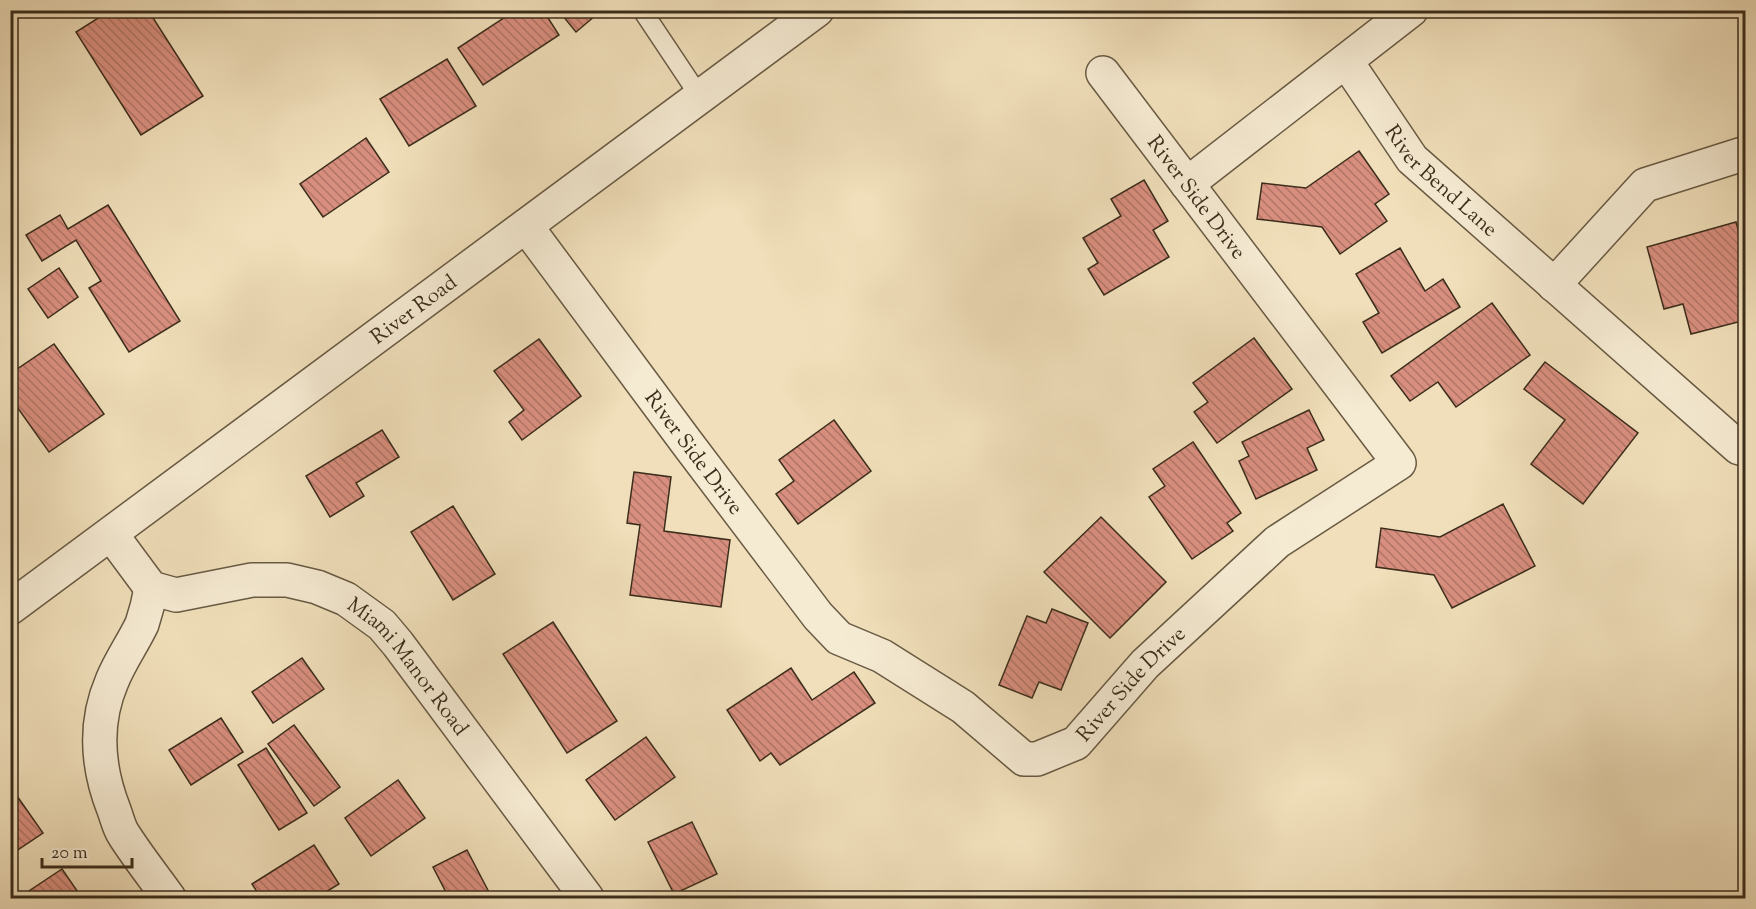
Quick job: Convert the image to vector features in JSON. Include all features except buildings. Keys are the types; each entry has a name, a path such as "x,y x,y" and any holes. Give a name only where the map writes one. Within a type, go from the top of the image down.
{"street":[{"name":"River Road","path":"10,608 817,10"},
{"path":"1187,184 1411,10"},
{"name":"River Bend Lane","path":"1346,61 1412,159 1739,448 1746,449"},
{"name":"River Side Drive","path":"526,226 818,616 832,631 839,638 882,656 963,707 1024,759 1037,759 1076,743 1145,664 1277,542 1399,463 1103,73"},
{"path":"1554,285 1645,185 1746,153"},
{"path":"111,534 151,588 141,624 111,683 99,730 99,749 106,788 123,833 170,898"},
{"name":"Miami Manor Road","path":"151,588 176,595 252,580 287,580 316,587 346,600 382,625 399,644 587,898"}],"lane":[{"path":"642,10 700,97"}]}
